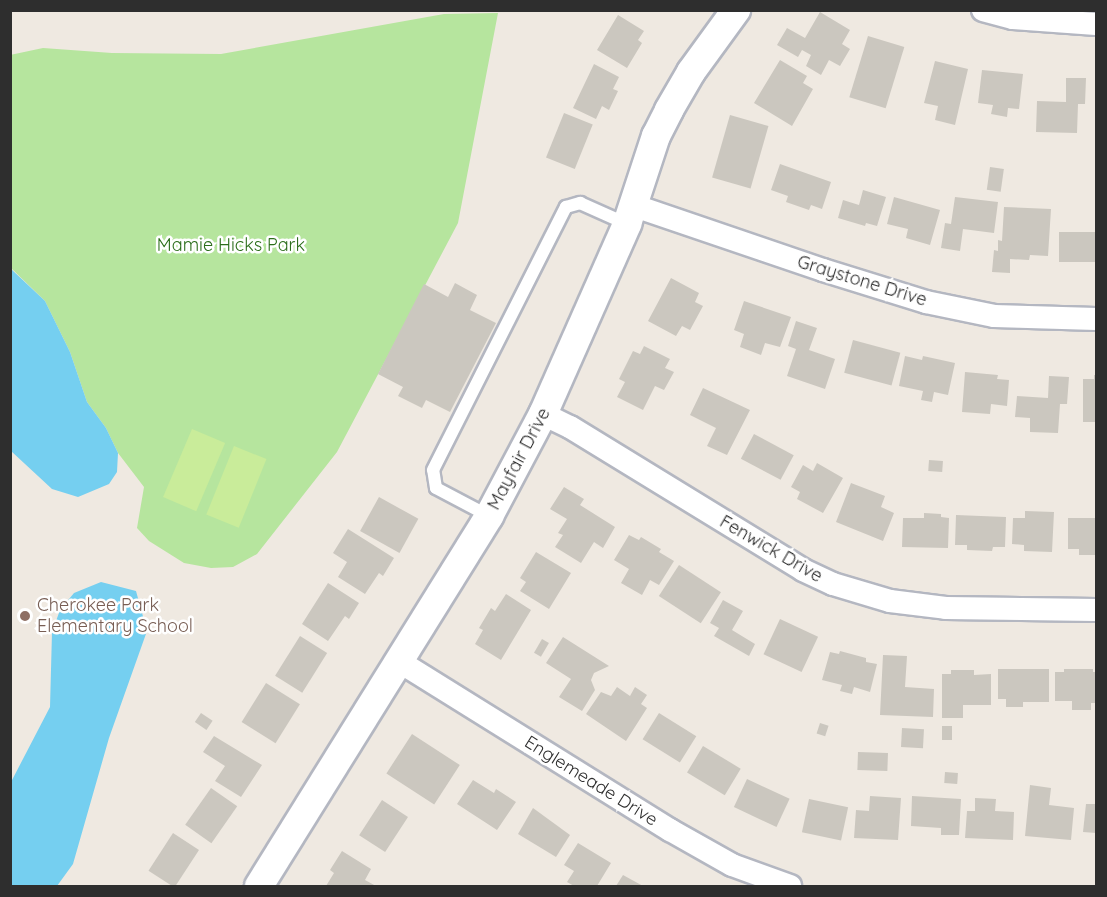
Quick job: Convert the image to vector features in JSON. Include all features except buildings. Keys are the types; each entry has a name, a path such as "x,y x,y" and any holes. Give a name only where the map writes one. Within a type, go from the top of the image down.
{"street":[{"name":"Mayfair Drive","path":"259,886 489,516 543,414 631,215 646,164 669,110 691,72 736,10"},
{"path":"983,10 1013,18 1096,24"},
{"name":"Graystone Drive","path":"631,215 926,302 994,316 1096,319"},
{"name":"Fenwick Drive","path":"543,414 570,427 803,570 833,584 890,601 934,607 1096,610"},
{"name":"Englemeade Drive","path":"400,662 670,830 732,865 790,886"}],"lane":[{"path":"489,516 436,488 433,470 566,207 580,203 631,215"}],"green space":[{"name":"Mamie Hicks Park","path":"498,13 458,223 337,452 257,554 233,567 211,568 184,563 149,541 137,528 144,487 118,453 106,428 87,402 70,352 45,301 11,268 10,55 43,48 112,53 221,54 444,14"},
{"path":"192,429 225,443 196,511 163,497"},
{"path":"234,446 266,459 239,528 206,515"}],"water":[{"path":"10,268 45,301 70,352 87,402 106,428 118,453 117,472 109,484 78,497 52,489 11,451"},
{"path":"101,582 136,591 147,631 109,738 73,864 57,886 11,886 11,782 50,707 52,632 60,610 74,593"}],"place":[{"name":"Cherokee Park Elementary School","path":"25,616"}]}
